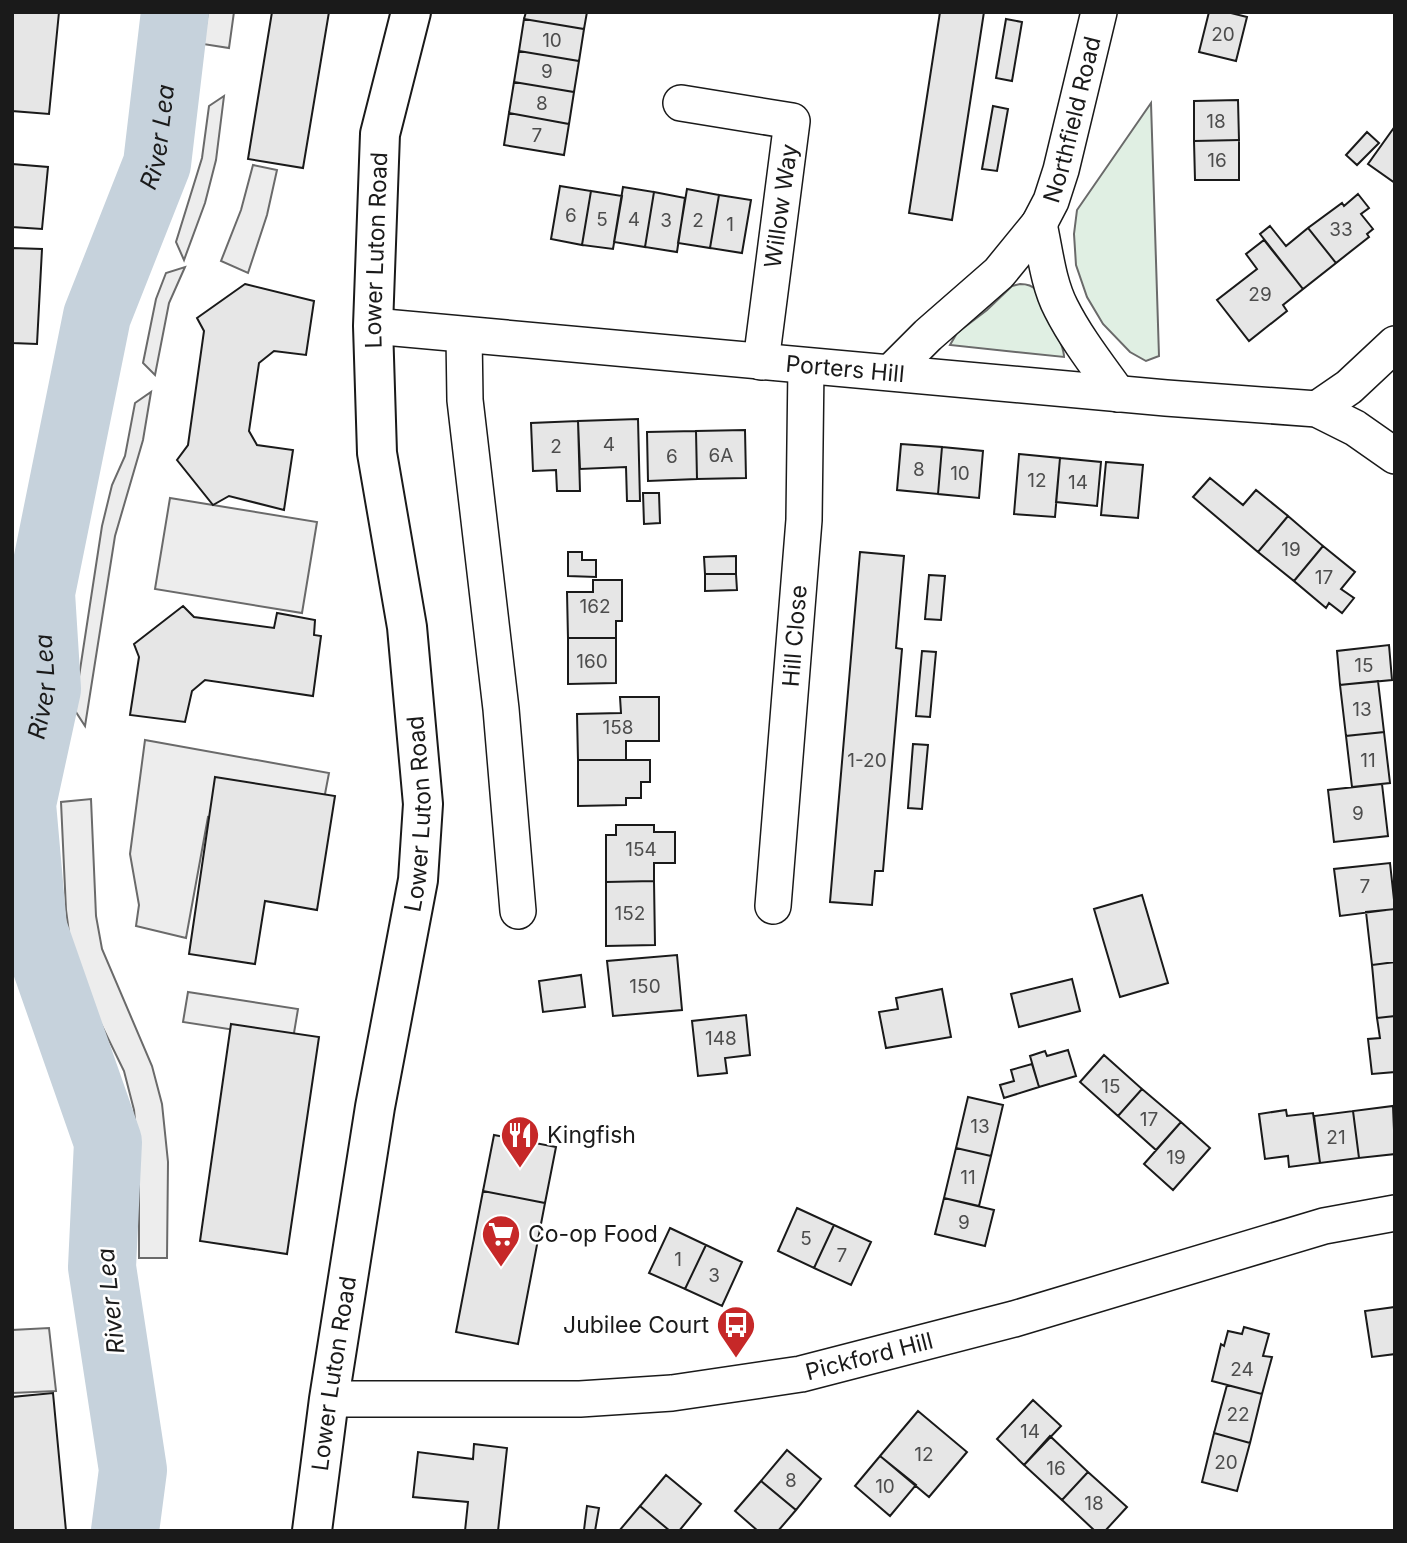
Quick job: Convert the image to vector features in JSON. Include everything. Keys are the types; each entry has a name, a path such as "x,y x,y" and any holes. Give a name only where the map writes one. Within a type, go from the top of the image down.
{"main road":[{"name":"Lower Luton Road","path":"312,1531 329,1399 375,1107 418,880 423,804 407,627 377,453 373,326 380,134 411,12"}],"street":[{"name":"Northfield Road","path":"891,372 928,334 999,273 1039,224 1051,201 1061,170 1099,12"},
{"name":"Willow Way","path":"681,103 792,121 761,362"},
{"name":"Northfield Road","path":"1039,224 1060,307 1118,394"},
{"name":"Porters Hill","path":"373,326 1118,394 1317,409 1355,428 1395,456"},
{"path":"464,335 465,400 501,709 518,911"},
{"path":"1317,409 1349,387 1395,344"},
{"name":"Hill Close","path":"773,906 804,520 806,366"},
{"name":"Pickford Hill","path":"329,1399 593,1399 672,1393 801,1374 1014,1319 1324,1226 1395,1213"}],"green space":[{"path":"1151,103 1159,356 1146,361 1130,352 1103,324 1087,297 1076,265 1074,234 1077,210"},
{"path":"1012,286 1031,286 1040,295 1057,333 1064,357 950,345 957,333"}],"shaded area":[{"path":"208,12 234,12 229,48 203,44"},
{"path":"224,96 216,160 205,203 184,260 176,242 202,158 209,106"},
{"path":"253,165 277,170 267,215 248,273 221,261 241,210"},
{"path":"185,267 169,303 155,375 143,363 156,299 166,273"},
{"path":"151,392 143,440 115,536 85,726 74,709 102,526 112,485 125,456 135,403"},
{"path":"170,498 317,522 302,613 155,589"},
{"path":"145,740 329,773 317,836 208,817 186,938 136,926 139,905 130,854"},
{"path":"91,799 96,916 102,949 152,1066 162,1104 168,1162 167,1258 139,1258 139,1161 134,1110 124,1071 82,985 72,956 66,910 61,802"},
{"path":"188,992 298,1009 293,1039 183,1022"},
{"path":"49,1328 56,1391 12,1393 12,1330"}],"building":[{"path":"12,12 59,12 49,114 12,111"},
{"path":"272,12 329,12 303,168 248,159"},
{"path":"526,12 587,12 584,29 524,19"},
{"path":"940,12 984,12 952,220 909,213"},
{"path":"1209,12 1227,12 1247,17 1236,61 1199,52"},
{"path":"524,19 584,29 579,61 519,51"},
{"path":"1006,19 1022,22 1012,81 996,78"},
{"path":"519,51 579,61 574,92 514,82"},
{"path":"514,82 574,92 569,124 509,113"},
{"path":"1238,100 1239,140 1194,141 1194,101"},
{"path":"993,106 1008,109 997,171 982,169"},
{"path":"509,113 569,124 564,155 504,145"},
{"path":"1393,129 1395,131 1395,183 1368,164"},
{"path":"1367,132 1379,143 1357,165 1346,155"},
{"path":"1239,140 1239,180 1195,180 1194,141"},
{"path":"12,164 48,167 42,229 12,227"},
{"path":"560,186 591,191 582,245 551,239"},
{"path":"623,187 654,192 645,247 614,242"},
{"path":"687,189 719,195 710,248 678,243"},
{"path":"591,191 622,196 613,249 582,245"},
{"path":"654,192 685,198 677,252 645,247"},
{"path":"1358,194 1369,208 1361,214 1373,229 1367,234 1369,237 1336,263 1308,228"},
{"path":"719,195 751,200 742,253 710,248"},
{"path":"1270,226 1286,246 1308,228 1336,263 1303,289 1260,234"},
{"path":"1264,240 1303,289 1283,305 1287,311 1249,341 1217,300 1257,269 1246,254"},
{"path":"12,248 42,249 37,344 12,343"},
{"path":"245,284 314,301 306,355 274,351 259,363 249,431 257,445 293,450 284,510 229,496 213,505 177,460 188,445 204,331 197,318"},
{"path":"638,419 640,501 627,501 626,467 580,469 578,421"},
{"path":"578,421 580,491 557,491 556,470 533,471 531,423"},
{"path":"745,430 746,478 697,479 696,431"},
{"path":"696,431 697,479 648,481 647,432"},
{"path":"901,444 942,447 938,494 897,490"},
{"path":"942,447 983,451 979,498 938,494"},
{"path":"1019,454 1060,458 1055,517 1014,514"},
{"path":"1060,458 1101,462 1097,506 1056,502"},
{"path":"1106,462 1143,465 1138,518 1101,515"},
{"path":"1210,478 1243,505 1256,490 1288,516 1258,552 1193,497"},
{"path":"643,493 659,493 660,523 644,524"},
{"path":"1288,516 1323,546 1294,581 1258,552"},
{"path":"1323,546 1355,572 1341,589 1354,598 1342,613 1329,603 1326,608 1294,581"},
{"path":"568,552 582,552 582,560 596,560 596,577 568,576"},
{"path":"860,552 904,556 896,648 902,649 883,871 875,871 872,905 830,902"},
{"path":"736,556 736,574 705,574 704,557"},
{"path":"705,574 736,574 737,590 705,591"},
{"path":"929,575 945,576 941,620 925,619"},
{"path":"593,580 622,580 622,621 616,621 616,638 568,638 567,592 593,592"},
{"path":"183,606 194,617 274,628 277,613 315,620 314,635 321,636 313,696 205,680 192,691 185,722 130,715 139,657 134,644"},
{"path":"568,638 616,638 616,683 568,684"},
{"path":"1389,645 1392,680 1340,685 1337,651"},
{"path":"922,651 936,652 930,717 916,716"},
{"path":"1378,681 1384,732 1346,736 1340,685"},
{"path":"620,697 659,697 659,741 626,741 626,760 578,760 577,714 621,713"},
{"path":"1384,732 1390,783 1352,787 1346,736"},
{"path":"913,744 928,745 922,809 908,808"},
{"path":"578,760 650,760 650,782 641,782 641,798 626,798 626,805 578,806"},
{"path":"215,777 335,796 317,910 265,901 255,964 189,954"},
{"path":"1382,784 1388,836 1334,842 1328,790"},
{"path":"616,825 654,825 654,832 675,832 675,863 654,863 654,881 606,882 606,835 616,835"},
{"path":"1390,863 1395,909 1340,916 1334,869"},
{"path":"654,881 655,945 606,946 606,882"},
{"path":"1142,895 1168,983 1120,997 1094,909"},
{"path":"1395,909 1395,962 1372,965 1366,912"},
{"path":"677,955 682,1010 613,1016 607,961"},
{"path":"1395,962 1395,1016 1377,1018 1372,965"},
{"path":"581,975 585,1007 543,1012 539,981"},
{"path":"1072,979 1080,1011 1019,1027 1011,994"},
{"path":"942,989 951,1037 886,1048 879,1012 898,1009 896,998"},
{"path":"746,1015 750,1055 725,1058 727,1073 698,1076 692,1021"},
{"path":"1395,1016 1395,1072 1372,1074 1368,1039 1380,1038 1377,1018"},
{"path":"231,1024 319,1037 287,1254 200,1241"},
{"path":"1068,1050 1076,1076 1039,1087 1030,1056 1045,1051 1047,1056"},
{"path":"1104,1055 1142,1089 1118,1116 1080,1082"},
{"path":"1032,1064 1039,1087 1004,1098 1000,1085 1014,1081 1011,1070"},
{"path":"1142,1089 1181,1122 1156,1150 1118,1116"},
{"path":"968,1097 1003,1105 991,1156 956,1148"},
{"path":"1393,1106 1395,1154 1359,1158 1353,1111"},
{"path":"1286,1110 1287,1116 1313,1113 1320,1163 1289,1167 1288,1156 1265,1159 1259,1114"},
{"path":"1353,1111 1359,1158 1320,1163 1314,1116"},
{"path":"1181,1122 1210,1148 1173,1190 1144,1164"},
{"name":"Kingfish","path":"494,1135 556,1147 545,1203 483,1191"},
{"path":"956,1148 991,1156 979,1206 944,1198"},
{"name":"Co-op Food","path":"483,1191 545,1203 518,1344 456,1332"},
{"path":"944,1198 994,1210 985,1246 935,1234"},
{"path":"797,1208 834,1225 814,1268 778,1251"},
{"path":"834,1225 871,1242 851,1285 814,1268"},
{"path":"670,1228 706,1245 685,1289 649,1273"},
{"path":"706,1245 742,1262 722,1306 685,1289"},
{"path":"1395,1307 1395,1354 1372,1357 1365,1311"},
{"path":"1244,1327 1269,1334 1263,1356 1272,1357 1262,1394 1212,1381 1221,1344 1224,1346 1228,1331 1242,1334"},
{"path":"1227,1385 1262,1394 1250,1443 1214,1433"},
{"path":"53,1393 66,1531 12,1531 12,1397"},
{"path":"1033,1400 1061,1426 1024,1465 997,1439"},
{"path":"918,1411 967,1452 929,1497 880,1456"},
{"path":"1214,1433 1250,1443 1237,1491 1202,1482"},
{"path":"1050,1436 1088,1472 1062,1500 1024,1465"},
{"path":"474,1444 507,1448 498,1531 465,1531 468,1502 413,1497 418,1452 473,1459"},
{"path":"787,1450 821,1479 796,1510 761,1481"},
{"path":"880,1456 916,1485 890,1516 855,1486"},
{"path":"1088,1472 1127,1507 1105,1531 1095,1531 1062,1500"},
{"path":"666,1475 701,1504 679,1531 670,1531 640,1506"},
{"path":"761,1481 796,1510 778,1531 758,1531 735,1511"},
{"path":"587,1506 599,1508 595,1531 584,1530"},
{"path":"640,1506 670,1531 619,1531"}],"waterway":[{"name":"River Lea","path":"125,1531 133,1470 102,1267 108,1142 33,928 22,804 47,689 41,593 97,316 157,164 175,12"}],"place":[{"name":"Kingfish","path":"520,1169"},
{"name":"Co-op Food","path":"501,1268"},
{"name":"Jubilee Court","path":"736,1359"}]}
